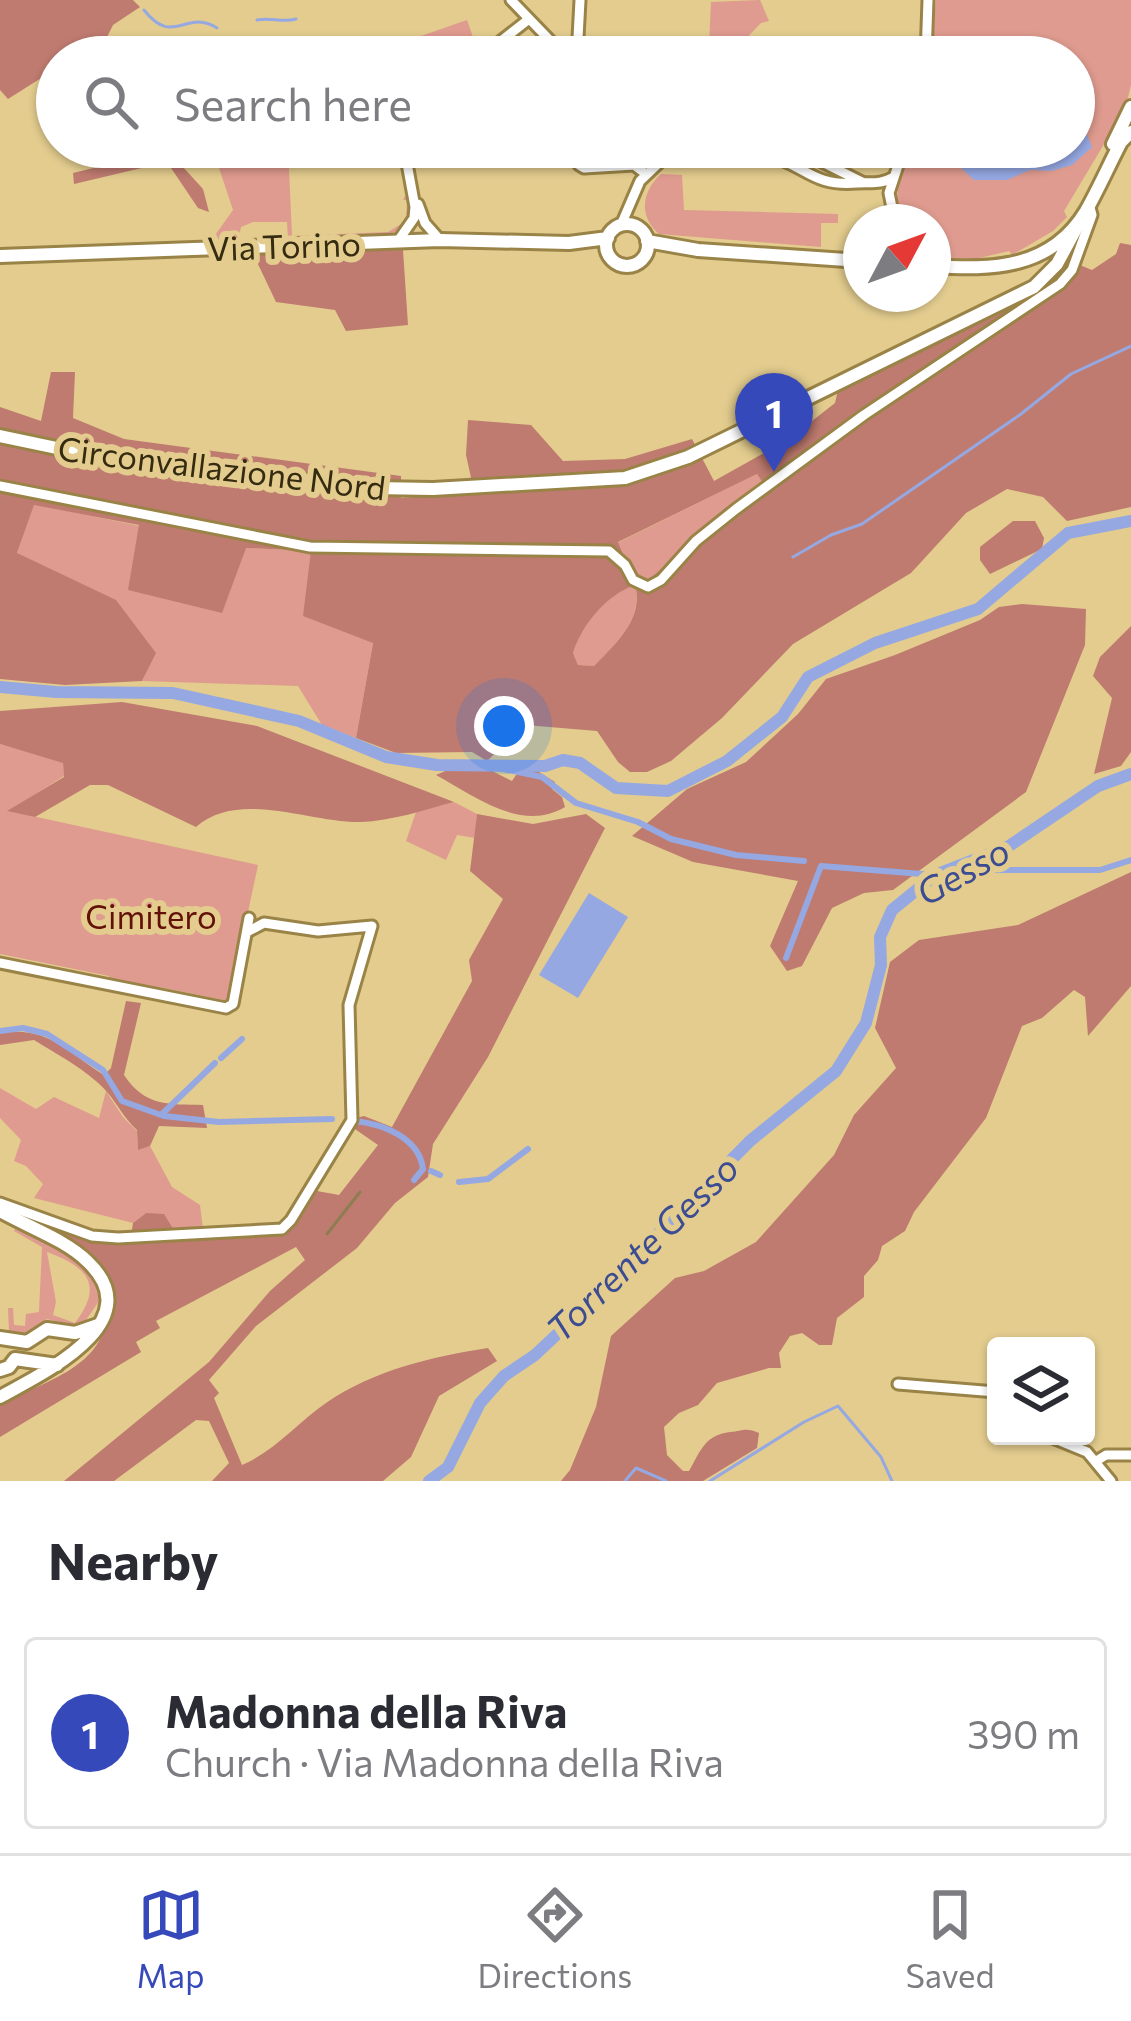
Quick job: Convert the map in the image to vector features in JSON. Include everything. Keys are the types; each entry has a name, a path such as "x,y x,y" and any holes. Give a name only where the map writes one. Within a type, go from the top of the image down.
{"main road":[{"path":"1025,291 1033,257 1074,214 1131,107"},
{"path":"951,267 1000,268 1033,257 1058,241 1086,210 1121,142 1131,133"},
{"name":"Circonvallazione Nord","path":"0,436 114,460 374,488 625,478 688,457 1025,291 1050,273 1086,210"},
{"path":"647,246 639,262 625,266 612,259 607,244 628,225 647,246 843,260"},
{"name":"Via Torino","path":"0,256 440,240 607,244"},
{"path":"1033,257 1050,273"},
{"path":"0,1207 86,1260 100,1279 105,1304 94,1336 83,1348 0,1397"},
{"path":"2,1335 27,1342 47,1329 75,1333 98,1325"},
{"path":"65,1332 72,1342 71,1353"},
{"path":"0,1370 15,1359 14,1347 2,1335"},
{"path":"32,1380 40,1360 35,1349 38,1337"},
{"path":"15,1359 57,1365"}],"street":[{"path":"512,0 544,36"},
{"path":"579,36 580,0"},
{"path":"927,36 928,0"},
{"path":"507,36 529,19"},
{"path":"409,168 420,241"},
{"path":"615,168 643,177"},
{"path":"636,168 643,177"},
{"path":"628,225 629,206 643,177 655,168"},
{"path":"798,168 833,186 894,177"},
{"path":"837,168 868,183 889,201"},
{"path":"890,204 897,168"},
{"path":"0,486 310,547 609,550 632,580 648,586 661,580 696,541 736,509 1068,278 1092,215 1086,210"},
{"path":"419,220 440,240"},
{"path":"398,241 419,220"},
{"path":"0,963 226,1008 233,1004 249,918"},
{"path":"0,1207 92,1236 282,1229 352,1120 349,1005 372,926 318,932 264,922 247,932"},
{"path":"898,1384 987,1391"},
{"path":"1072,1445 1098,1460 1111,1481"},
{"path":"1098,1460 1112,1454 1131,1455"}],"green space":[{"path":"760,0 769,21 748,36 709,36 711,2"},
{"path":"936,0 1131,0 1131,85 1125,109 1095,159 1095,36 932,36"},
{"path":"467,20 473,36 421,36"},
{"path":"219,168 289,168 292,236 388,232 406,221 405,196 410,205 409,218 402,228 383,238 288,241 287,222 253,222 241,227 238,241 211,241 233,210"},
{"path":"903,168 1090,168 1064,211 1067,217 1012,255 1009,251 975,259 951,258 951,204 898,204"},
{"path":"661,174 682,175 684,210 838,214 838,223 821,223 821,247 659,234 648,219 645,204"},
{"path":"757,474 766,487 643,584 632,577 617,543"},
{"path":"34,504 246,548 312,551 373,642 356,738 322,725 298,686 142,681 155,653 17,553"},
{"path":"635,585 635,609 626,630 594,666 578,665 573,653 589,622 614,595"},
{"name":"Cimitero","path":"0,744 63,762 64,776 9,811 258,865 229,1001 159,987 157,992 109,982 109,976 0,954"},
{"path":"454,802 477,814 475,838 457,835 446,860 406,841 416,812"},
{"path":"0,1088 36,1109 54,1097 99,1118 106,1091 137,1131 138,1149 150,1146 172,1187 200,1205 203,1229 176,1232 146,1213 133,1223 34,1198 43,1184 14,1161 21,1140 0,1118"},
{"path":"17,1225 57,1246 89,1273 99,1301 84,1323 71,1325 47,1319 27,1333 9,1332 8,1308 13,1308 14,1325 25,1326 26,1314 39,1312 42,1247 14,1231","holes":["47,1252 73,1264 87,1279 89,1298 75,1323 53,1315 56,1302"]}],"shaded area":[{"path":"0,0 133,0 140,7 113,25 108,36 36,36 36,81 8,99 0,90"},
{"path":"93,168 142,168 74,184 73,173"},
{"path":"171,168 184,168 203,189 209,212 198,208"},
{"path":"1120,243 1131,245 1131,507 1067,521 1043,497 1007,489 966,513 911,573 793,644 722,718 671,761 647,772 630,772 597,731 525,725 487,761 472,752 396,753 356,738 373,643 303,616 311,551 246,548 222,613 128,590 139,525 34,505 17,553 116,600 156,653 142,681 65,685 0,679 0,407 41,421 51,372 75,372 73,418 124,439 401,476 401,498 474,491 466,455 468,420 531,425 563,461 625,459 692,439 714,481 789,439 835,403 838,390 964,328 1065,259 1092,270 1116,254","holes":["757,474 765,486 644,583 632,577 618,542","635,585 635,609 626,630 594,666 578,665 573,653 589,622 614,596"]},
{"path":"403,250 408,325 346,331 335,310 276,302 257,262 261,252"},
{"path":"1013,521 1035,521 1044,538 1042,549 990,574 980,560 980,547"},
{"path":"999,607 1086,609 1085,645 1026,792 893,890 864,893 832,908 802,966 787,971 770,946 798,881 693,862 632,836 687,789 746,762 798,714 826,679 980,620"},
{"path":"1131,626 1131,752 1121,766 1094,774 1112,698 1093,676 1100,657"},
{"path":"122,702 257,726 454,802 361,822 233,810 196,827 108,785 90,785 35,817 7,811 64,777 63,763 0,744 0,711"},
{"path":"450,769 490,770 512,781 534,769 555,782 552,789 565,807 532,816 499,809 436,775"},
{"path":"477,814 533,824 586,814 605,828 488,1057 433,1144 428,1177 395,1203 357,1248 256,1326 209,1380 219,1393 214,1398 242,1465 326,1403 383,1373 488,1348 497,1361 439,1396 411,1457 383,1481 212,1481 229,1463 209,1421 196,1420 114,1481 64,1481 209,1362 270,1291 305,1260 296,1247 156,1321 160,1328 136,1342 141,1352 0,1437 0,1404 82,1361 96,1346 108,1306 105,1278 16,1217 17,1213 90,1238 130,1242 133,1223 146,1213 164,1214 180,1240 282,1231 297,1221 317,1191 339,1195 378,1145 352,1127 356,1118 364,1116 392,1127 472,981 469,960 503,899 470,871"},
{"path":"1131,872 1131,986 1088,1036 1085,997 1074,990 1042,1018 1022,1026 986,1118 914,1212 905,1231 882,1246 878,1260 864,1276 864,1297 837,1318 832,1345 819,1345 802,1333 790,1336 779,1353 781,1368 717,1383 698,1405 679,1413 664,1427 667,1455 683,1471 689,1471 715,1436 755,1431 759,1433 757,1448 703,1481 561,1481 596,1407 611,1336 675,1278 704,1271 756,1242 834,1155 854,1115 896,1068 875,1028 890,962 919,940 1018,925"},
{"path":"126,1001 141,1003 124,1075 149,1098 203,1105 207,1128 159,1126 150,1146 138,1150 137,1130 91,1077 34,1040 0,1045 0,1033 31,1033 67,1049 104,1075 111,1068"}],"water":[{"path":"961,168 1062,168 1030,170 1007,180 974,180"},
{"path":"589,893 628,917 578,998 539,975"}],"waterway":[{"path":"144,10 164,26 196,22 217,28"},
{"path":"257,20 296,19"},
{"path":"793,557 862,524 1071,374 1131,346"},
{"path":"0,687 173,693 299,721 386,757 437,765 545,766 563,760 580,763 616,788 668,791 727,761 782,717 808,677 875,643 978,609 1068,533 1131,521"},
{"path":"479,764 542,777 576,803 638,822 671,839 736,855 804,861"},
{"name":"Torrente Gesso","path":"429,1481 448,1467 480,1403 504,1376 572,1320 750,1141 836,1071 866,1023 881,965 880,937 892,910 935,875 1009,846 1098,786 1131,774"},
{"name":"Gesso","path":"953,870 1100,870 1131,860"},
{"name":"Gesso","path":"786,958 821,866 935,875"},
{"path":"0,1031 23,1028 47,1034 103,1070 122,1101 161,1115 215,1063"},
{"path":"221,1058 242,1039"},
{"path":"164,1116 219,1122 332,1119"},
{"path":"355,1121 387,1129 407,1141 423,1169 414,1180"},
{"path":"459,1182 488,1179 528,1149"},
{"path":"431,1171 440,1175"},
{"path":"710,1481 838,1406 881,1457 892,1481"},
{"path":"625,1481 636,1468 666,1481"}],"railway":[{"path":"327,1234 360,1192"}],"place":[{"name":"Madonna della Riva","path":"774,472"}]}
